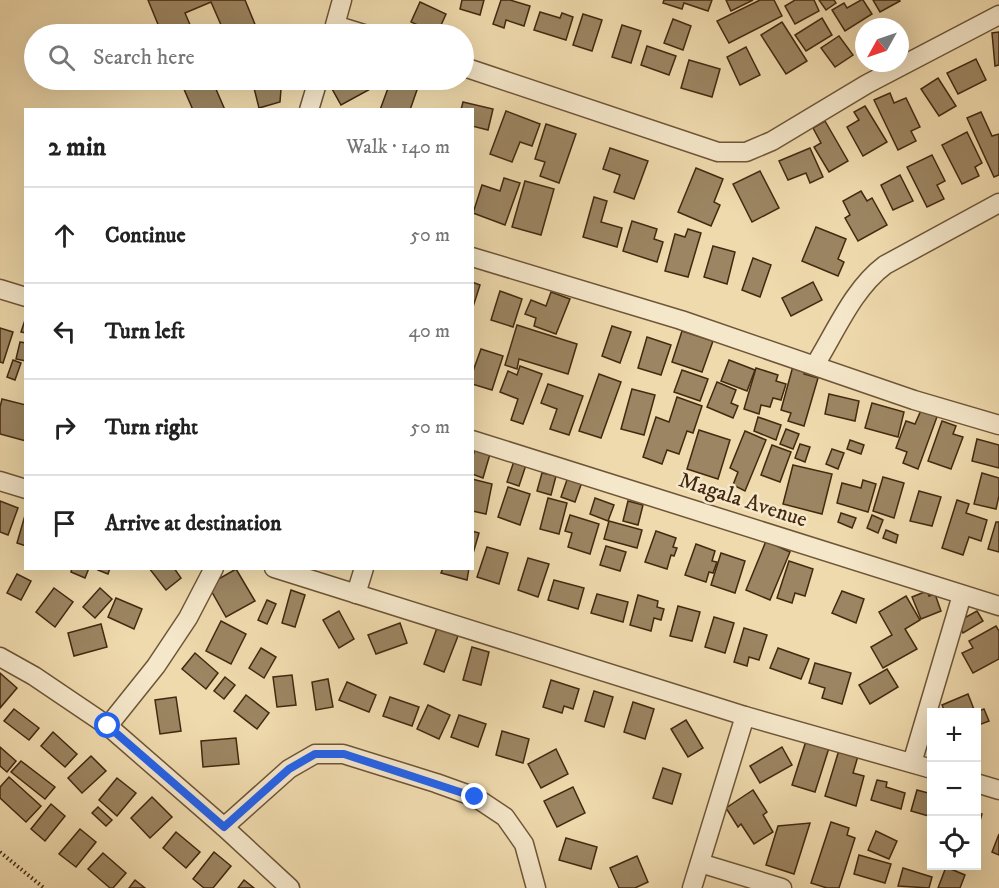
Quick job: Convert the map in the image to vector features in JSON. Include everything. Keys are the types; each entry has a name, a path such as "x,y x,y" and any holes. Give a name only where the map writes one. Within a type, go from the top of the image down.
{"street":[{"path":"335,24 342,0"},
{"path":"474,71 717,152 746,152 772,141 867,84 999,15"},
{"path":"310,108 315,90"},
{"path":"815,365 871,276 885,265 999,203"},
{"path":"474,258 681,320 914,400 999,425"},
{"path":"0,289 24,296"},
{"name":"Magala Avenue","path":"474,441 999,606"},
{"path":"0,480 24,488"},
{"path":"108,726 156,666 188,618 213,570"},
{"path":"280,570 745,716 927,768"},
{"path":"356,594 363,570"},
{"path":"912,763 962,595"},
{"path":"0,657 34,676 108,726 290,888"},
{"path":"692,888 745,716"},
{"path":"224,827 289,769 315,754 344,754 475,797 505,817 524,844 536,888"},
{"path":"981,785 999,790"},
{"path":"700,863 782,888"}],"path":[{"path":"0,852 44,888"}],"building":[{"path":"148,0 245,0 255,24 221,24 211,2 185,13 190,24 158,24"},
{"path":"462,0 484,0 480,15 460,9"},
{"path":"501,0 510,0 530,6 524,26 506,20 504,28 493,24"},
{"path":"664,0 712,0 708,11 684,3 682,9 663,3"},
{"path":"726,0 753,0 731,11"},
{"path":"760,0 774,0 782,16 729,43 717,21"},
{"path":"795,0 814,0 819,11 795,24 785,6"},
{"path":"819,0 834,0 836,3 826,10"},
{"path":"863,0 872,14 866,18 855,18 855,25 845,31 832,10 844,3 847,8"},
{"path":"873,0 899,0 900,1 880,12"},
{"path":"420,2 446,14 442,24 411,22"},
{"path":"540,12 560,18 562,13 573,17 566,40 534,30"},
{"path":"583,14 602,20 592,51 573,45"},
{"path":"822,18 832,35 806,51 795,35"},
{"path":"673,19 691,26 683,50 664,43"},
{"path":"782,22 807,61 786,74 761,35"},
{"path":"622,25 641,31 631,63 612,57"},
{"path":"999,32 999,65 995,66 992,33"},
{"path":"839,36 853,55 835,67 821,48"},
{"path":"647,46 676,56 669,75 641,65"},
{"path":"746,47 760,75 740,85 727,57"},
{"path":"976,59 986,80 958,94 947,73"},
{"path":"689,60 720,69 712,97 681,88"},
{"path":"938,78 956,106 939,116 921,89"},
{"path":"184,90 216,90 224,108 192,108"},
{"path":"254,90 281,90 280,102 259,108"},
{"path":"333,90 368,90 341,105"},
{"path":"387,90 417,90 411,108 381,108"},
{"path":"890,93 894,103 906,98 920,127 911,131 916,141 898,150 874,100"},
{"path":"463,102 493,109 488,130 474,126 474,108 462,108"},
{"path":"865,106 887,142 863,156 847,127 859,120 854,112"},
{"path":"506,111 540,124 532,146 520,142 512,162 490,154"},
{"path":"981,112 992,136 999,134 999,175 994,177 967,118"},
{"path":"825,121 848,161 829,172 814,147 821,143 813,128"},
{"path":"546,124 576,134 559,183 540,176 545,162 535,159"},
{"path":"967,132 982,163 975,167 979,176 962,184 942,145"},
{"path":"610,148 648,161 634,199 614,192 620,175 603,169"},
{"path":"810,148 823,177 810,183 806,173 788,180 779,161"},
{"path":"932,155 945,181 937,185 944,199 927,207 907,167"},
{"path":"696,168 723,179 714,202 720,205 711,226 678,212"},
{"path":"760,171 779,208 752,222 733,184"},
{"path":"900,175 913,201 893,210 881,185"},
{"path":"504,178 520,183 505,225 474,213 482,185 500,191"},
{"path":"525,181 554,189 541,235 512,227"},
{"path":"861,191 867,201 872,198 887,225 858,241 845,218 850,215 843,201"},
{"path":"594,197 607,201 601,222 622,228 617,247 583,237"},
{"path":"632,221 657,229 654,239 663,242 657,262 623,251"},
{"path":"816,227 846,239 838,259 844,262 838,276 802,261"},
{"path":"688,229 701,233 688,277 665,271 675,234 685,237"},
{"path":"713,246 735,252 727,284 704,277"},
{"path":"753,258 771,265 760,297 742,290"},
{"path":"813,282 822,300 791,316 782,298"},
{"path":"474,283 480,285 474,304"},
{"path":"500,291 522,299 513,327 491,320"},
{"path":"551,292 570,299 556,334 534,326 536,318 525,314 531,300 546,306"},
{"path":"517,325 577,344 568,374 519,359 517,369 505,365"},
{"path":"612,326 631,332 620,363 602,356"},
{"path":"0,328 13,332 3,363 0,362"},
{"path":"682,331 713,341 702,372 672,362"},
{"path":"647,337 671,345 661,375 638,368"},
{"path":"20,342 24,343 24,361 16,359"},
{"path":"481,349 503,356 492,390 474,385 474,368"},
{"path":"13,360 21,363 15,380 7,377"},
{"path":"729,360 755,370 747,391 721,381"},
{"path":"520,366 542,374 523,424 511,420 518,399 500,392 508,371 517,375"},
{"path":"793,366 805,369 804,374 818,378 804,426 788,421 791,413 781,410"},
{"path":"756,368 778,375 776,381 786,384 781,400 773,398 770,407 761,405 759,414 744,409"},
{"path":"682,370 708,379 700,401 674,392"},
{"path":"599,374 621,382 601,438 579,431"},
{"path":"717,382 736,390 731,403 738,406 733,418 707,407"},
{"path":"548,384 583,396 569,435 550,429 557,409 541,403"},
{"path":"632,389 655,395 644,435 621,429"},
{"path":"829,394 859,401 855,421 825,414"},
{"path":"677,397 702,406 693,433 687,431 679,454 667,450 662,464 643,457 656,417 669,422"},
{"path":"2,399 24,404 24,440 0,434"},
{"path":"872,403 904,412 898,437 865,428"},
{"path":"922,408 938,414 918,469 903,463 907,452 896,448 906,421 915,424"},
{"path":"758,417 781,425 776,440 754,431"},
{"path":"942,421 956,426 953,434 963,437 951,469 928,461"},
{"path":"786,429 799,434 793,449 780,444"},
{"path":"699,430 730,440 718,479 687,469"},
{"path":"745,431 766,440 745,491 733,485 738,472 730,468"},
{"path":"977,439 999,445 999,468 972,461"},
{"path":"850,440 864,445 861,454 847,449"},
{"path":"800,444 810,447 805,462 795,458"},
{"path":"772,445 791,452 780,482 761,475"},
{"path":"832,449 844,453 838,469 826,464"},
{"path":"475,450 490,454 483,478 474,475"},
{"path":"514,461 526,465 519,486 507,482"},
{"path":"793,465 832,474 822,514 783,504"},
{"path":"542,473 556,476 551,495 537,491"},
{"path":"982,473 999,478 996,509 974,504"},
{"path":"568,477 582,482 575,502 561,497"},
{"path":"883,477 904,483 894,518 873,511"},
{"path":"474,480 492,484 486,514 474,511"},
{"path":"863,480 876,484 868,512 837,503 842,483 861,488"},
{"path":"508,487 530,494 520,525 498,517"},
{"path":"919,491 941,497 932,526 910,521"},
{"path":"548,498 567,503 559,534 540,529"},
{"path":"595,498 614,505 608,521 590,514"},
{"path":"957,500 969,504 966,513 987,520 981,541 969,537 963,555 942,548"},
{"path":"0,501 18,508 8,535 0,532"},
{"path":"628,501 643,505 638,525 623,521"},
{"path":"841,513 856,518 852,528 838,522"},
{"path":"570,515 599,524 590,554 568,547 572,533 565,531"},
{"path":"872,515 883,520 878,533 867,528"},
{"path":"24,519 24,545 17,543"},
{"path":"609,521 642,530 637,548 604,539"},
{"path":"996,522 999,522 999,552 988,549"},
{"path":"886,530 898,535 896,543 883,538"},
{"path":"656,531 676,538 673,547 677,548 674,556 671,555 667,569 645,562"},
{"path":"474,532 479,533 474,550"},
{"path":"766,541 790,552 770,600 746,590"},
{"path":"696,544 715,551 712,561 717,562 713,573 709,572 706,582 685,575"},
{"path":"606,546 626,552 620,571 600,565"},
{"path":"487,547 508,553 499,584 477,577"},
{"path":"721,553 745,561 735,593 711,585"},
{"path":"528,558 549,564 538,597 518,590"},
{"path":"789,561 813,569 805,596 795,593 792,603 777,598"},
{"path":"72,570 88,570 85,578 71,572"},
{"path":"98,570 109,570 108,574"},
{"path":"151,570 175,570 181,578 166,590"},
{"path":"237,570 255,601 226,617 208,585"},
{"path":"442,570 469,570 467,580 441,573"},
{"path":"17,574 31,581 21,600 7,593"},
{"path":"554,580 584,588 578,609 548,600"},
{"path":"54,588 73,602 55,627 36,612"},
{"path":"100,588 112,599 95,618 83,607"},
{"path":"291,590 305,595 295,627 282,623"},
{"path":"842,591 864,599 856,623 832,613"},
{"path":"927,591 929,596 935,594 941,611 921,619 912,597"},
{"path":"597,594 628,602 623,622 591,613"},
{"path":"638,595 658,601 657,607 664,609 661,620 654,618 651,631 630,625"},
{"path":"906,596 920,620 905,629 917,649 883,668 871,647 892,635 879,612"},
{"path":"116,598 142,609 134,629 108,617"},
{"path":"267,600 276,604 267,624 258,620"},
{"path":"678,606 700,612 692,641 670,636"},
{"path":"339,611 354,639 339,648 323,620"},
{"path":"977,611 983,621 963,633 957,622"},
{"path":"714,617 734,623 725,653 705,647"},
{"path":"221,621 246,634 231,664 206,651"},
{"path":"400,623 407,643 376,654 368,635"},
{"path":"101,624 107,647 74,656 68,633"},
{"path":"996,626 999,631 999,659 973,673 962,653 973,648 969,641"},
{"path":"437,628 458,636 444,672 424,664"},
{"path":"744,628 767,635 759,660 749,657 747,666 734,662"},
{"path":"472,647 489,652 481,685 463,680"},
{"path":"261,648 276,657 264,678 249,668"},
{"path":"778,648 809,659 801,679 770,668"},
{"path":"195,653 218,673 206,689 182,669"},
{"path":"815,663 851,673 842,704 822,698 825,688 809,683"},
{"path":"887,669 898,687 870,704 859,685"},
{"path":"0,673 17,688 0,708"},
{"path":"292,675 296,705 277,707 273,677"},
{"path":"225,677 235,685 224,699 214,691"},
{"path":"328,679 333,707 316,710 312,682"},
{"path":"551,680 579,689 573,709 564,706 562,713 543,707"},
{"path":"347,682 376,695 369,712 339,700"},
{"path":"594,691 613,697 604,727 585,721"},
{"path":"968,694 973,708 943,708 942,705"},
{"path":"246,695 269,713 257,729 234,711"},
{"path":"176,697 181,731 160,734 155,700"},
{"path":"390,697 419,707 412,726 383,716"},
{"path":"633,702 654,709 645,739 624,732"},
{"path":"428,705 450,715 439,739 417,729"},
{"path":"14,709 39,728 29,740 4,721"},
{"path":"984,709 989,721 981,724 981,710"},
{"path":"459,715 486,724 478,747 451,737"},
{"path":"686,720 703,748 688,757 671,729"},
{"path":"502,731 529,739 523,763 496,755"},
{"path":"53,732 77,754 65,767 41,746"},
{"path":"236,738 239,764 203,767 201,741"},
{"path":"806,741 829,748 815,792 792,785"},
{"path":"0,747 16,761 7,772 0,766"},
{"path":"782,747 792,765 760,783 750,766"},
{"path":"556,749 568,774 541,788 528,764"},
{"path":"839,750 858,756 853,773 864,776 856,806 825,796"},
{"path":"91,756 106,771 82,793 68,778"},
{"path":"21,761 55,787 45,799 11,772"},
{"path":"663,768 681,774 672,804 653,798"},
{"path":"9,777 41,806 26,822 0,798 0,787"},
{"path":"117,778 136,793 117,816 99,800"},
{"path":"877,780 887,782 886,787 905,793 901,809 871,800"},
{"path":"573,787 585,813 557,827 544,801"},
{"path":"753,790 767,812 763,815 773,832 754,844 741,824 738,827 726,808"},
{"path":"917,790 927,793 927,816 911,811"},
{"path":"152,797 172,817 150,838 131,818"},
{"path":"51,804 65,816 45,841 31,829"},
{"path":"98,807 112,820 106,826 92,813"},
{"path":"831,822 849,828 847,835 855,838 839,888 827,888 811,883"},
{"path":"810,823 794,874 766,865 778,826"},
{"path":"80,829 96,842 76,867 59,854"},
{"path":"876,831 897,841 889,859 868,850"},
{"path":"176,832 200,852 186,868 163,848"},
{"path":"999,834 999,855 992,852"},
{"path":"566,838 597,847 591,869 559,860"},
{"path":"214,852 231,866 213,888 204,888 193,879"},
{"path":"103,853 126,873 113,888 110,888 88,869"},
{"path":"859,855 891,864 885,883 854,874"},
{"path":"637,856 648,882 635,888 619,888 610,868"},
{"path":"903,868 932,877 929,888 898,886"},
{"path":"945,870 953,870 965,875 960,888 938,888"},
{"path":"135,880 145,888 129,888"},
{"path":"244,880 254,888 238,888"}],"route":[{"path":"108,726 224,827 289,769 315,754 344,754 475,797"}]}
